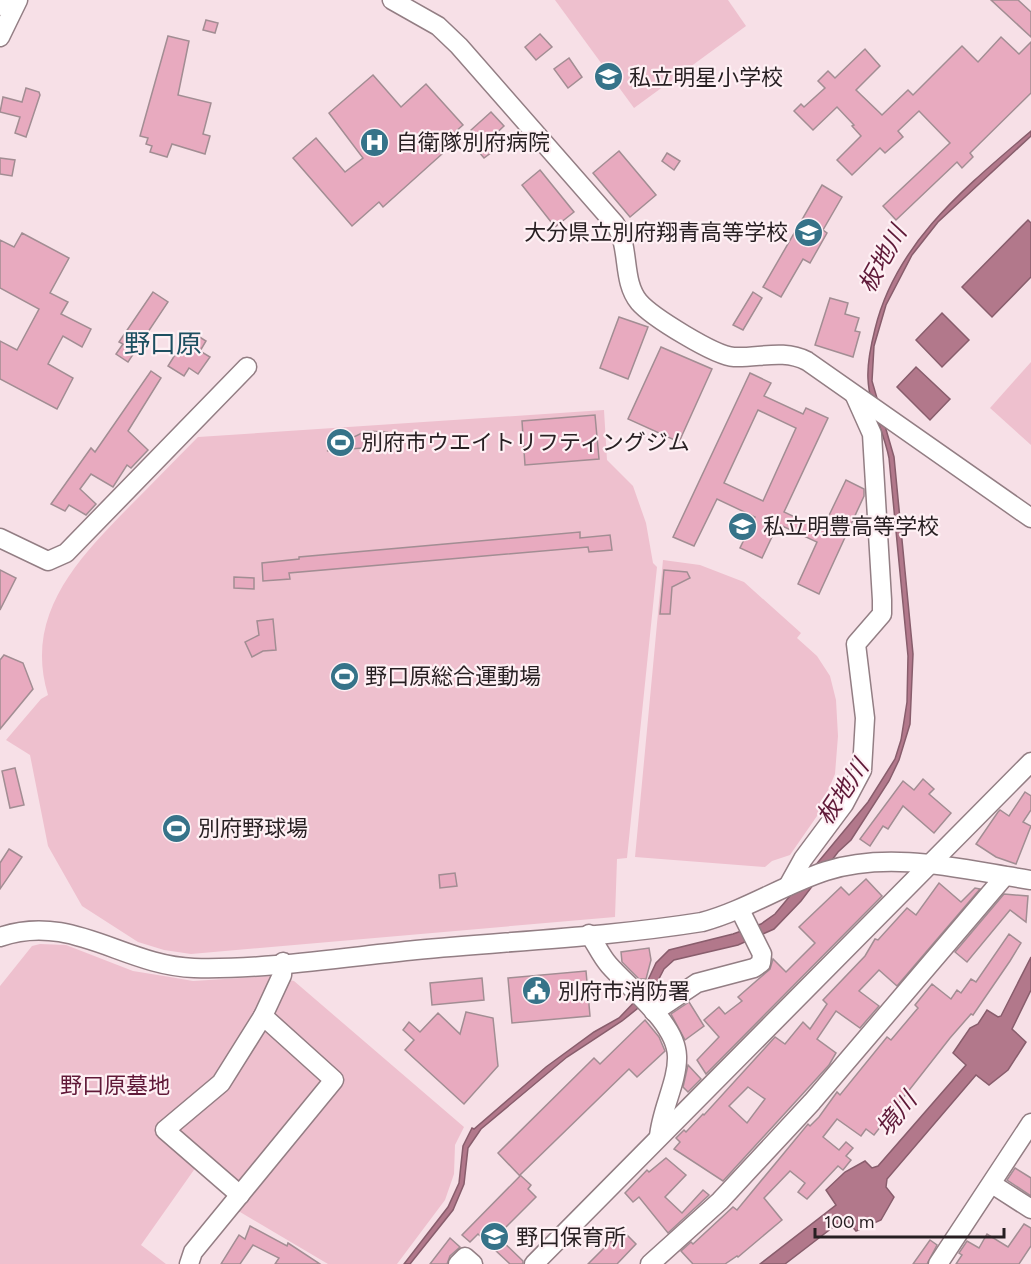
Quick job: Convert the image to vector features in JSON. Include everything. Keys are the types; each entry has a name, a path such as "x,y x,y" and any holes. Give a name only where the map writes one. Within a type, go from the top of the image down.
{"street":[{"path":"0,6 3,0"},
{"path":"0,37 18,0"},
{"path":"392,0 438,26 459,46 615,224 623,238 631,288 642,305 714,352 731,357 792,355 807,362 1031,518"},
{"path":"0,538 48,561 66,553 247,367"},
{"path":"788,886 803,859 844,804 862,770 865,718 856,644 882,614 882,600 872,434 854,395"},
{"path":"534,1264 1031,762"},
{"path":"0,937 28,930 59,930 151,960 194,968 282,962 702,922 742,915 788,886 818,874 855,864 896,862 1031,880"},
{"path":"650,1264 720,1201 812,1102 1005,876"},
{"path":"650,1008 697,983 757,966 763,959 742,915"},
{"path":"589,934 607,963 650,1008 668,1031 677,1054 660,1120 659,1137"},
{"path":"240,1195 165,1131 221,1083 263,1016 282,975 282,962"},
{"path":"189,1264 193,1252 334,1080 263,1016"},
{"path":"938,1264 1031,1124"},
{"path":"992,1184 1031,1209"},
{"path":"458,1264 465,1257 473,1264"}],"green space":[{"path":"555,0 728,0 746,26 634,108"},
{"path":"1031,362 1031,445 990,408"},
{"name":"野口原総合運動場","path":"604,410 607,460 633,486 646,523 653,563 657,567 627,858 617,859 615,917 191,954 164,950 138,942 82,906 48,846 30,755 6,740 41,699 48,695 42,666 43,640 49,615 59,592 90,549 198,437"},
{"path":"663,560 700,565 744,582 801,633 797,638 817,656 830,676 836,700 838,736 835,774 817,816 790,855 772,861 765,867 635,857"},
{"name":"野口原墓地","path":"66,945 133,971 193,981 272,976 294,981 464,1127 455,1145 454,1174 445,1200 397,1264 328,1264 235,1209 236,1198 196,1167 141,1245 166,1264 0,1264 0,986 32,946"}],"shaded area":[{"path":"1031,131 1031,136 938,222 912,255 886,305 874,346 872,381 894,457 913,654 910,724 899,760 889,781 851,840 838,852 801,901 774,929 738,945 674,960 664,969 648,1000 622,1021 567,1057 481,1129 468,1148 464,1184 453,1210 410,1264 404,1264 448,1207 459,1183 463,1146 472,1128 474,1129 546,1067 594,1032 619,1018 641,995 656,963 669,950 733,934 761,924 775,914 868,802 895,759 901,740 907,702 908,656 889,458 869,389 868,366 872,341 885,298 899,269 917,243 959,195"},
{"path":"1028,220 1031,223 1031,277 992,317 962,287"},
{"path":"942,313 969,340 942,367 916,340"},
{"path":"916,367 950,399 930,420 897,387"},
{"path":"1031,957 1031,990 1012,1029 1026,1042 1008,1070 989,1085 976,1075 887,1179 886,1187 894,1197 881,1220 856,1231 845,1218 785,1264 760,1264 836,1205 826,1190 845,1172 865,1161 872,1168 878,1166 966,1065 953,1053 970,1028 978,1024 987,1010 998,1017 1001,1016"}],"building":[{"path":"991,0 1018,0 1031,12 1031,37"},
{"path":"206,20 218,23 215,33 203,30"},
{"path":"540,34 552,47 536,60 525,47"},
{"path":"168,36 189,41 178,95 211,103 203,134 210,136 205,154 172,144 167,157 150,152 152,146 146,144 148,138 140,136"},
{"path":"1001,37 1019,54 1031,42 1031,93 970,153 973,157 962,168 957,162 896,220 883,206 950,143 919,111 898,131 903,137 885,153 880,148 852,175 837,160 861,136 852,126 854,125 837,107 813,130 794,111 801,104 804,107 825,88 818,81 828,71 835,78 865,49 880,66 856,90 882,115 908,90 913,95 962,46 978,62"},
{"path":"569,58 582,77 568,88 554,69"},
{"path":"373,75 401,107 426,84 463,125 437,148 442,154 383,207 379,202 352,226 293,158 316,138 345,172 363,158 329,113"},
{"path":"26,88 39,92 40,95 26,137 15,133 20,117 0,112 3,97 22,102"},
{"path":"491,112 504,126 489,140 496,149 484,158 473,145 479,141 471,130"},
{"path":"619,151 656,195 630,217 593,173"},
{"path":"667,153 680,161 674,170 662,161"},
{"path":"0,158 15,160 12,176 0,174"},
{"path":"540,170 574,212 555,227 522,185"},
{"path":"822,185 842,197 823,230 827,233 810,263 803,259 781,297 763,287"},
{"path":"22,233 69,258 50,293 68,302 61,314 91,329 82,347 63,336 48,364 73,378 57,409 0,379 0,341 17,350 39,309 0,288 0,240 14,247"},
{"path":"153,292 168,302 128,362 116,354 123,344 119,342"},
{"path":"753,292 762,298 743,330 733,325"},
{"path":"830,298 848,303 845,314 859,318 855,331 860,332 853,357 815,345"},
{"path":"619,317 648,327 628,379 600,368"},
{"path":"190,331 206,341 200,351 210,357 198,374 189,368 184,376 168,366"},
{"path":"661,347 712,369 679,442 628,419"},
{"path":"151,371 161,378 128,431 148,450 131,468 127,465 113,487 91,474 80,489 96,504 86,515 69,505 65,511 51,504 91,448 95,452"},
{"path":"750,373 771,383 764,396 803,414 806,408 828,418 784,512 822,530 846,480 864,489 864,496 819,594 798,584 817,542 778,524 762,558 740,548 755,517 717,499 694,546 673,537","holes":["758,410 796,428 763,501 724,483"]},
{"path":"595,415 599,459 525,465 522,421"},
{"path":"366,431 386,432 372,440 381,445 370,450 362,448 327,451 330,449 329,435 349,433 350,439"},
{"path":"580,532 580,538 610,535 612,550 589,552 588,547 289,573 290,579 263,581 262,563 299,559 299,557"},
{"path":"0,570 16,578 0,610"},
{"path":"664,570 687,572 690,578 672,587 670,614 660,614"},
{"path":"234,577 254,578 254,589 234,588"},
{"path":"273,619 276,650 263,651 252,657 245,642 259,635 257,621"},
{"path":"4,655 23,663 33,689 0,729 0,660"},
{"path":"15,768 24,805 10,808 2,771"},
{"path":"923,779 934,789 929,794 951,813 934,833 903,806 888,829 883,826 870,846 860,839 903,781 914,790"},
{"path":"1025,792 1031,796 1031,810 1023,822 1031,826 1016,864 996,857 976,844 998,812 1000,810 1009,816"},
{"path":"9,849 22,857 0,889 0,863"},
{"path":"455,873 457,886 440,888 439,875"},
{"path":"866,879 882,896 706,1074 697,1060 719,1037 704,1020 719,1007 725,1014 742,1001 738,997 770,969 773,959 786,972 815,943 799,927 841,887 849,895"},
{"path":"939,883 961,902 975,888 980,889 897,986 879,970 859,991 879,1006 860,1028 836,1011 817,1039 836,1053 829,1065 723,1181 674,1149 680,1142 676,1138 704,1115 775,1037 785,1044 803,1022 810,1029 827,1004 823,1000 865,956 875,939 878,940 907,908 916,915","holes":["748,1087 765,1099 747,1123 729,1106"]},
{"path":"1004,894 1028,896 1026,922 1010,910 967,962 955,952"},
{"path":"1009,934 1021,943 1010,961 973,1015 971,1014 950,1038 874,1135 866,1129 861,1136 837,1119 823,1137 839,1150 846,1142 853,1148 846,1156 851,1160 843,1170 838,1166 807,1199 798,1192 805,1183 790,1171 764,1198 782,1220 738,1257 725,1264 693,1264 681,1251 691,1242 693,1244 733,1207 737,1210 808,1124 810,1126 819,1117 837,1092 840,1095 887,1037 891,1040 918,1008 915,1005 932,984 951,999 957,990 961,993 971,979 976,982"},
{"path":"649,948 651,960 646,979 639,979 622,962 621,952"},
{"path":"586,971 590,1016 512,1023 508,978"},
{"path":"482,978 484,1000 432,1005 430,983"},
{"path":"689,1002 704,1026 685,1040 671,1014"},
{"path":"466,1012 493,1018 498,1066 464,1104 405,1050 414,1040 403,1030 409,1022 420,1032 438,1013 460,1034"},
{"path":"645,1020 659,1037 665,1051 637,1077 629,1069 520,1175 531,1185 528,1189 536,1197 497,1236 523,1261 523,1264 510,1264 478,1234 470,1242 462,1235 520,1176 498,1153 594,1058 600,1064"},
{"path":"688,1065 701,1079 688,1092 683,1087"},
{"path":"666,1158 686,1175 665,1197 682,1213 703,1190 709,1195 668,1233 639,1197 633,1202 625,1193 647,1170 649,1172"},
{"path":"1015,1168 1031,1178 1031,1196 1007,1180"},
{"path":"1024,1224 1031,1228 1031,1246 1019,1264 956,1264 962,1255 959,1253 967,1241 979,1248 987,1234 1008,1247"},
{"path":"250,1226 287,1246 288,1243 320,1264 275,1264 279,1258 253,1245 240,1264 221,1264 239,1235 245,1239"},
{"path":"622,1230 636,1244 617,1264 588,1264"},
{"path":"450,1238 460,1247 450,1256 447,1264 430,1264"},
{"path":"930,1240 937,1245 927,1264 913,1264"}],"place":[{"name":"私立明星小学校","path":"608,77"},
{"name":"自衛隊別府病院","path":"375,142"},
{"name":"大分県立別府翔青高等学校","path":"809,232"},
{"name":"別府市ウエイトリフティングジム","path":"340,442"},
{"name":"私立明豊高等学校","path":"742,526"},
{"name":"野口原総合運動場","path":"344,676"},
{"name":"別府野球場","path":"177,828"},
{"name":"別府市消防署","path":"537,991"},
{"name":"野口保育所","path":"495,1237"}],"district":[{"name":"野口原","path":"163,344"}],"water label":[{"name":"板地川","path":"882,259"},
{"name":"板地川","path":"842,792"},
{"name":"境川","path":"896,1114"}]}
